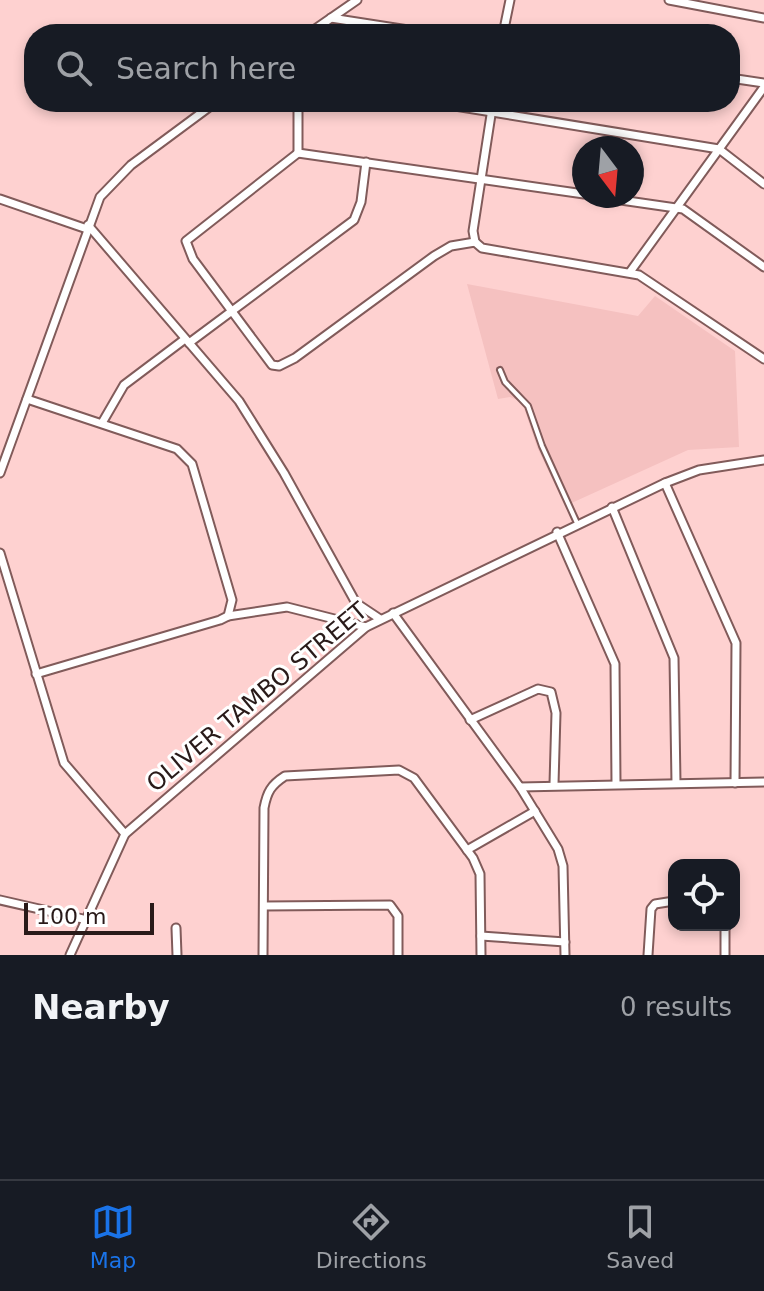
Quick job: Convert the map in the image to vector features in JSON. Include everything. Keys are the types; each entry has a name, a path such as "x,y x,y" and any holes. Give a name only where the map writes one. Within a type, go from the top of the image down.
{"street":[{"path":"322,24 357,0"},
{"path":"505,24 510,0"},
{"path":"669,0 764,18"},
{"path":"703,5 710,0"},
{"path":"331,18 370,24"},
{"path":"630,272 719,149 761,98 764,85 740,80"},
{"path":"0,473 100,197 112,182 203,112"},
{"path":"298,112 298,153"},
{"path":"492,112 473,231 475,242 482,248 630,272 648,279 764,359"},
{"path":"498,112 719,149 764,184"},
{"path":"475,242 443,250 295,358 279,366 267,361 188,252 186,241 298,153 572,192"},
{"path":"102,423 117,392 233,312 354,220 361,202 366,162"},
{"path":"0,199 88,227 187,341 257,428 356,603 380,619"},
{"path":"644,203 676,207 692,214 764,267"},
{"path":"27,399 177,449 192,464 232,600 228,616"},
{"name":"OLIVER TAMBO STREET","path":"70,955 83,919 125,834 366,627 557,532 665,483 699,470 764,460"},
{"path":"665,483 736,643 735,783"},
{"path":"612,507 674,658 676,783"},
{"path":"557,532 615,664 616,783"},
{"path":"0,553 64,763 125,834"},
{"path":"36,674 228,616 287,607 366,627"},
{"path":"393,613 520,787 563,866 565,955"},
{"path":"470,720 538,689 551,692 556,713 554,784"},
{"path":"263,955 266,794 273,783 285,776 399,770 408,773 467,850 480,874 481,955"},
{"path":"520,787 764,782"},
{"path":"467,850 535,811"},
{"path":"0,900 83,919"},
{"path":"648,955 651,909 655,904 668,902"},
{"path":"265,906 390,905 398,916 398,955"},
{"path":"176,928 177,955"},
{"path":"725,931 725,955"},
{"path":"481,936 565,942"}],"lane":[{"path":"500,370 505,382 528,406 542,446 577,523"}],"shaded area":[{"path":"467,284 638,316 655,296 735,351 739,447 688,450 565,506 537,447 522,402 510,397 498,399"}]}
